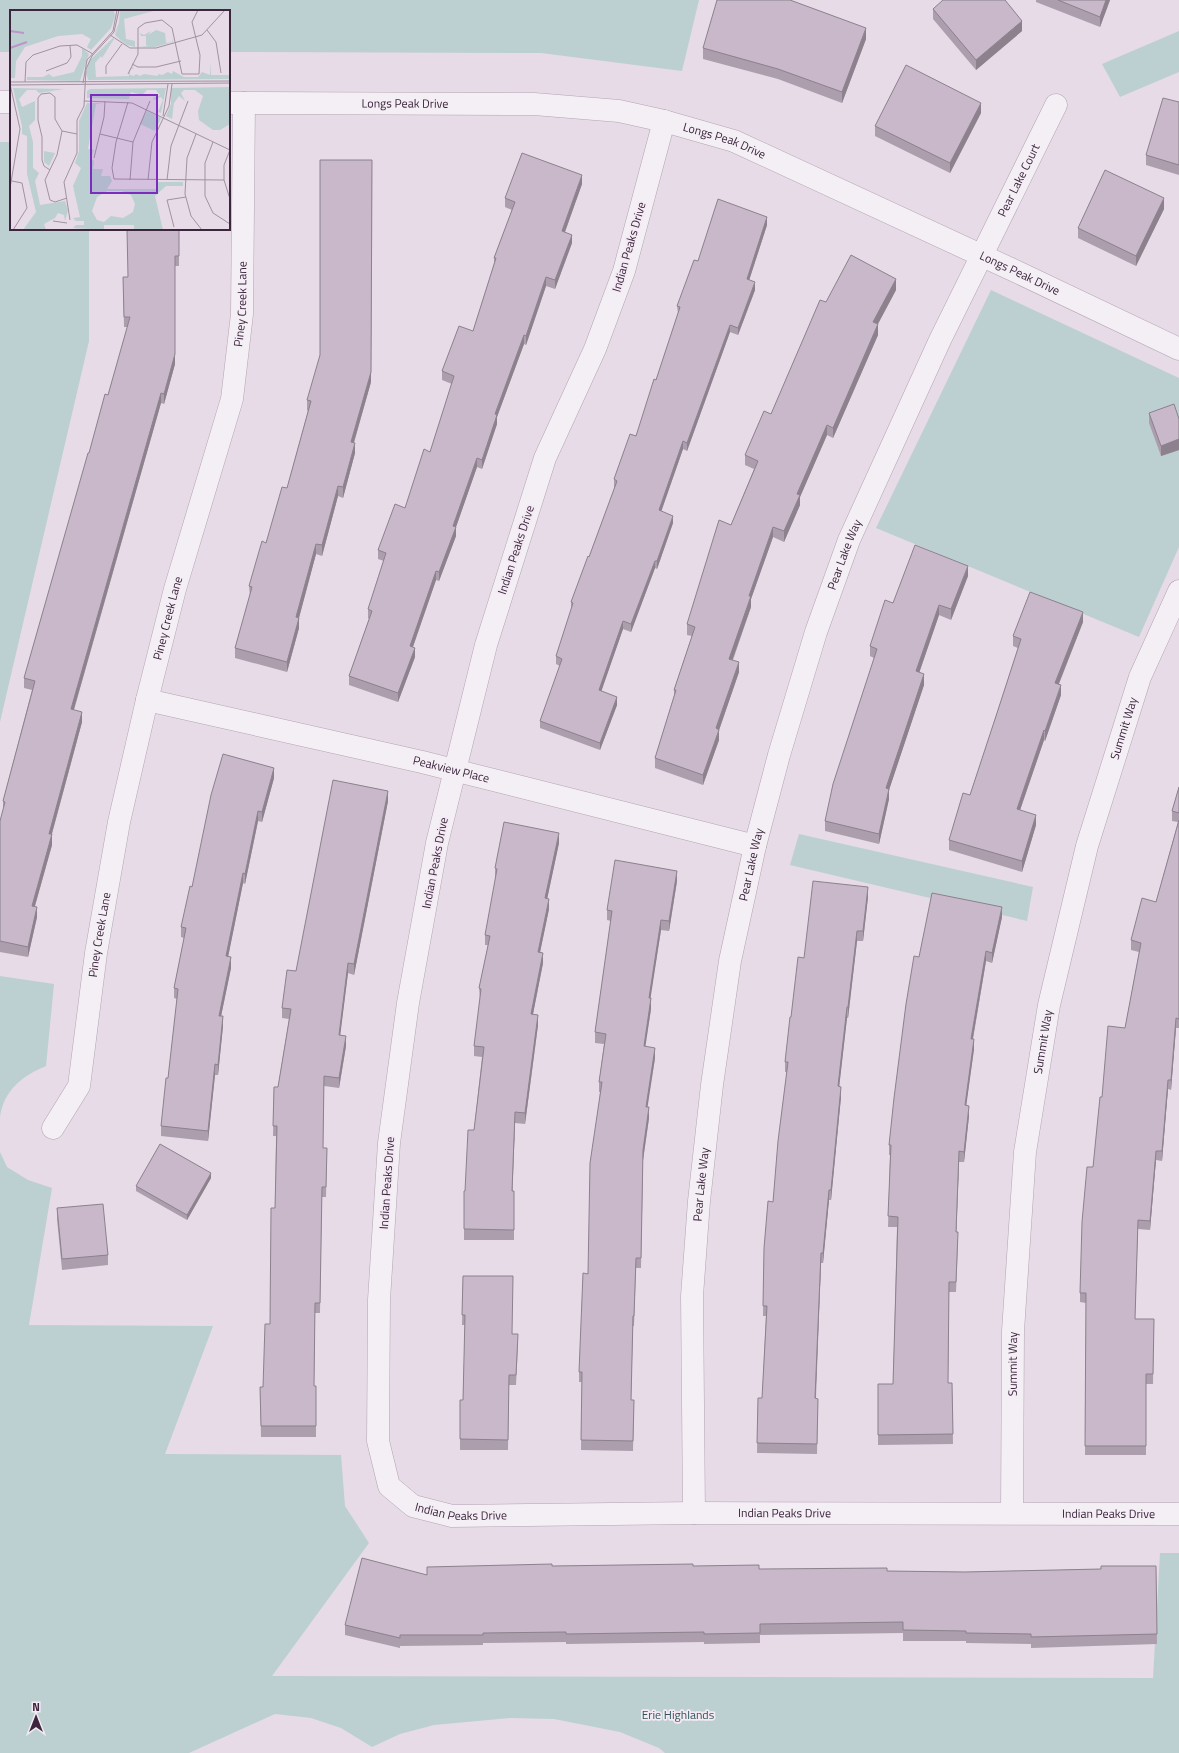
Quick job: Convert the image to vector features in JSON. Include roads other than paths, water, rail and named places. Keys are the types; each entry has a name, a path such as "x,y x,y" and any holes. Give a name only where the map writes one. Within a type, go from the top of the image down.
{"street":[{"name":"Longs Peak Drive","path":"236,103 534,104 619,110 664,121 734,141 981,255 1179,349"},
{"name":"Piney Creek Lane","path":"53,1128 79,1086 96,953 120,822 147,700 175,589 232,399 242,314 236,103"},
{"name":"Pear Lake Court","path":"981,255 1056,105"},
{"name":"Indian Peaks Drive","path":"664,121 624,270 595,349 543,466 486,644 437,843 410,995 388,1143 380,1300 378,1441 389,1486 413,1506 452,1516 694,1513 1012,1512 1179,1514"},
{"name":"Pear Lake Way","path":"694,1513 692,1296 699,1201 712,1085 730,961 755,846 778,755 812,646 849,540 940,340 981,255"},
{"name":"Summit Way","path":"1012,1512 1013,1331 1025,1160 1049,1005 1087,846 1126,721 1140,677 1179,591"},
{"name":"Peakview Place","path":"147,700 455,770 755,846"}],"park label":[{"name":"Erie Highlands","path":"678,1715"}]}
